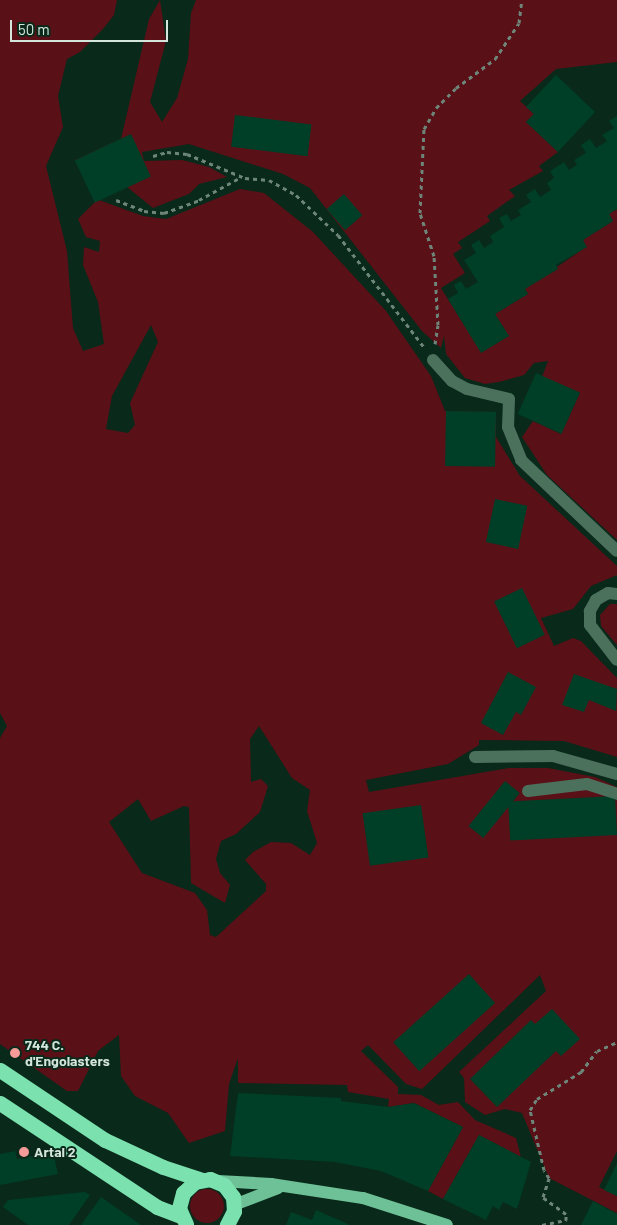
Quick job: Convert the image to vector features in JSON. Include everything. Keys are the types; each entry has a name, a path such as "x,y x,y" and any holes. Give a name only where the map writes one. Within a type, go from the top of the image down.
{"highway":[{"path":"0,1070 105,1140 163,1167 202,1180 218,1181 230,1191 234,1205 229,1224"},
{"path":"0,1103 157,1207 184,1221 183,1193 202,1180"}],"main road":[{"path":"218,1181 306,1188 363,1198 447,1225"},
{"path":"234,1205 267,1190 306,1188"}],"street":[{"path":"433,360 452,381 467,390 509,399 508,427 521,460 617,551"},
{"path":"617,594 608,593 596,600 590,612 594,632 617,660"},
{"path":"475,757 553,756 617,774"},
{"path":"528,790 587,784 617,794"}],"path":[{"path":"433,360 438,325 434,256 420,213 424,129 436,108 456,88 495,58 519,23 522,0"},
{"path":"153,156 167,152 187,154 242,176 269,180 296,195 338,235 433,360"},
{"path":"116,200 144,211 164,213 199,200 242,176"},
{"path":"542,1225 566,1220 566,1214 543,1198 549,1178 530,1110 537,1099 581,1072 597,1051 617,1042"}],"shaded area":[{"path":"0,0 117,0 114,15 103,29 80,52 67,59 58,96 63,127 46,166 67,251 73,328 83,351 104,344 98,302 83,265 84,247 99,252 100,241 86,237 78,219 95,202 75,160 121,139 149,19 160,0 166,41 150,102 162,122 177,98 188,59 191,13 196,0 617,0 617,62 556,69 520,101 534,114 526,122 558,152 539,166 543,171 509,190 515,196 487,216 490,221 458,242 462,248 453,254 465,273 441,288 481,352 509,336 495,314 528,294 525,289 586,247 583,240 613,221 609,214 617,209 617,540 547,475 522,437 533,421 561,434 580,393 542,377 548,361 534,363 524,375 499,382 485,384 465,378 446,354 444,336 441,348 422,331 310,188 283,174 189,144 142,152 144,161 182,160 209,167 227,177 199,184 189,194 153,208 127,187 99,200 143,216 166,219 240,189 264,193 313,232 386,311 431,376 445,411 496,412 496,437 520,476 617,566 617,575 591,586 573,609 541,618 554,646 573,638 581,641 617,678 617,757 564,741 479,740 479,745 448,764 366,780 369,792 509,768 548,768 595,777 617,787 617,1151 599,1187 617,1196 617,1213 549,1178 522,1113 505,1109 485,1115 465,1102 464,1078 459,1072 546,991 540,975 422,1089 406,1084 368,1045 361,1051 398,1087 398,1094 421,1095 439,1105 458,1102 475,1120 516,1138 521,1157 479,1135 443,1199 428,1191 463,1127 414,1103 388,1107 389,1099 348,1092 347,1085 238,1083 238,1058 229,1084 225,1131 189,1143 168,1113 135,1096 121,1076 119,1035 98,1051 78,1091 67,1091 0,1044 0,738 7,726 0,713","holes":["151,325 158,342 130,403 135,425 128,433 106,429 112,396","259,726 292,778 310,790 307,811 317,843 310,855 291,843 271,842 253,852 245,860 266,884 266,891 216,937 210,935 207,910 195,893 142,873 109,822 138,799 151,821 184,806 189,807 191,883 225,903 230,885 220,873 216,859 221,841 236,834 260,812 268,786 261,779 251,782 250,739"]},
{"path":"610,604 617,604 617,645 601,626 600,615"},
{"path":"207,1189 219,1194 224,1206 219,1218 207,1223 195,1218 190,1206 195,1194"}],"building":[{"path":"556,75 595,112 558,152 526,122 534,114 526,107"},
{"path":"235,115 311,124 308,156 231,147"},
{"path":"617,116 617,209 609,214 613,221 583,240 587,247 556,265 558,269 525,289 528,294 495,314 509,336 481,353 448,299 458,293 454,285 461,281 466,289 478,282 464,260 476,253 471,245 479,240 484,248 493,242 490,236 504,227 499,218 507,214 511,221 521,215 518,210 531,202 526,195 535,189 540,197 551,190 547,183 554,178 550,171 564,162 569,170 577,165 574,160 586,153 581,145 590,139 596,148 607,141 602,135 614,128 609,121"},
{"path":"131,134 151,177 95,203 75,160"},
{"path":"344,194 362,215 345,230 327,209"},
{"path":"536,373 580,393 562,434 518,414"},
{"path":"446,411 496,412 495,467 445,466"},
{"path":"495,499 527,506 518,549 486,542"},
{"path":"522,588 545,635 517,648 494,602"},
{"path":"508,672 536,687 521,715 516,712 503,735 481,723"},
{"path":"574,674 617,689 616,711 589,700 584,712 562,705"},
{"path":"505,781 520,793 483,838 468,826"},
{"path":"615,796 617,835 510,841 508,802"},
{"path":"421,805 428,857 370,866 363,813"},
{"path":"469,974 495,1003 419,1071 393,1042"},
{"path":"552,1009 580,1039 561,1056 556,1051 497,1107 470,1079 531,1020 535,1024"},
{"path":"238,1093 341,1098 341,1101 388,1107 414,1103 463,1127 428,1191 381,1171 335,1162 230,1156"},
{"path":"479,1135 531,1162 517,1209 503,1202 499,1210 493,1206 486,1220 443,1199"},
{"path":"15,1151 17,1159 53,1152 58,1174 0,1185 0,1154"},
{"path":"617,1163 617,1196 604,1190"},
{"path":"85,1192 90,1195 69,1225 28,1225 3,1207 8,1200"},
{"path":"101,1197 141,1225 81,1225"},
{"path":"593,1201 617,1214 617,1225 581,1225"},
{"path":"316,1210 350,1225 286,1225 291,1212 312,1220"}],"place":[{"name":"744 C. d'Engolasters","path":"15,1053"},
{"name":"Artal 2","path":"24,1152"}]}
